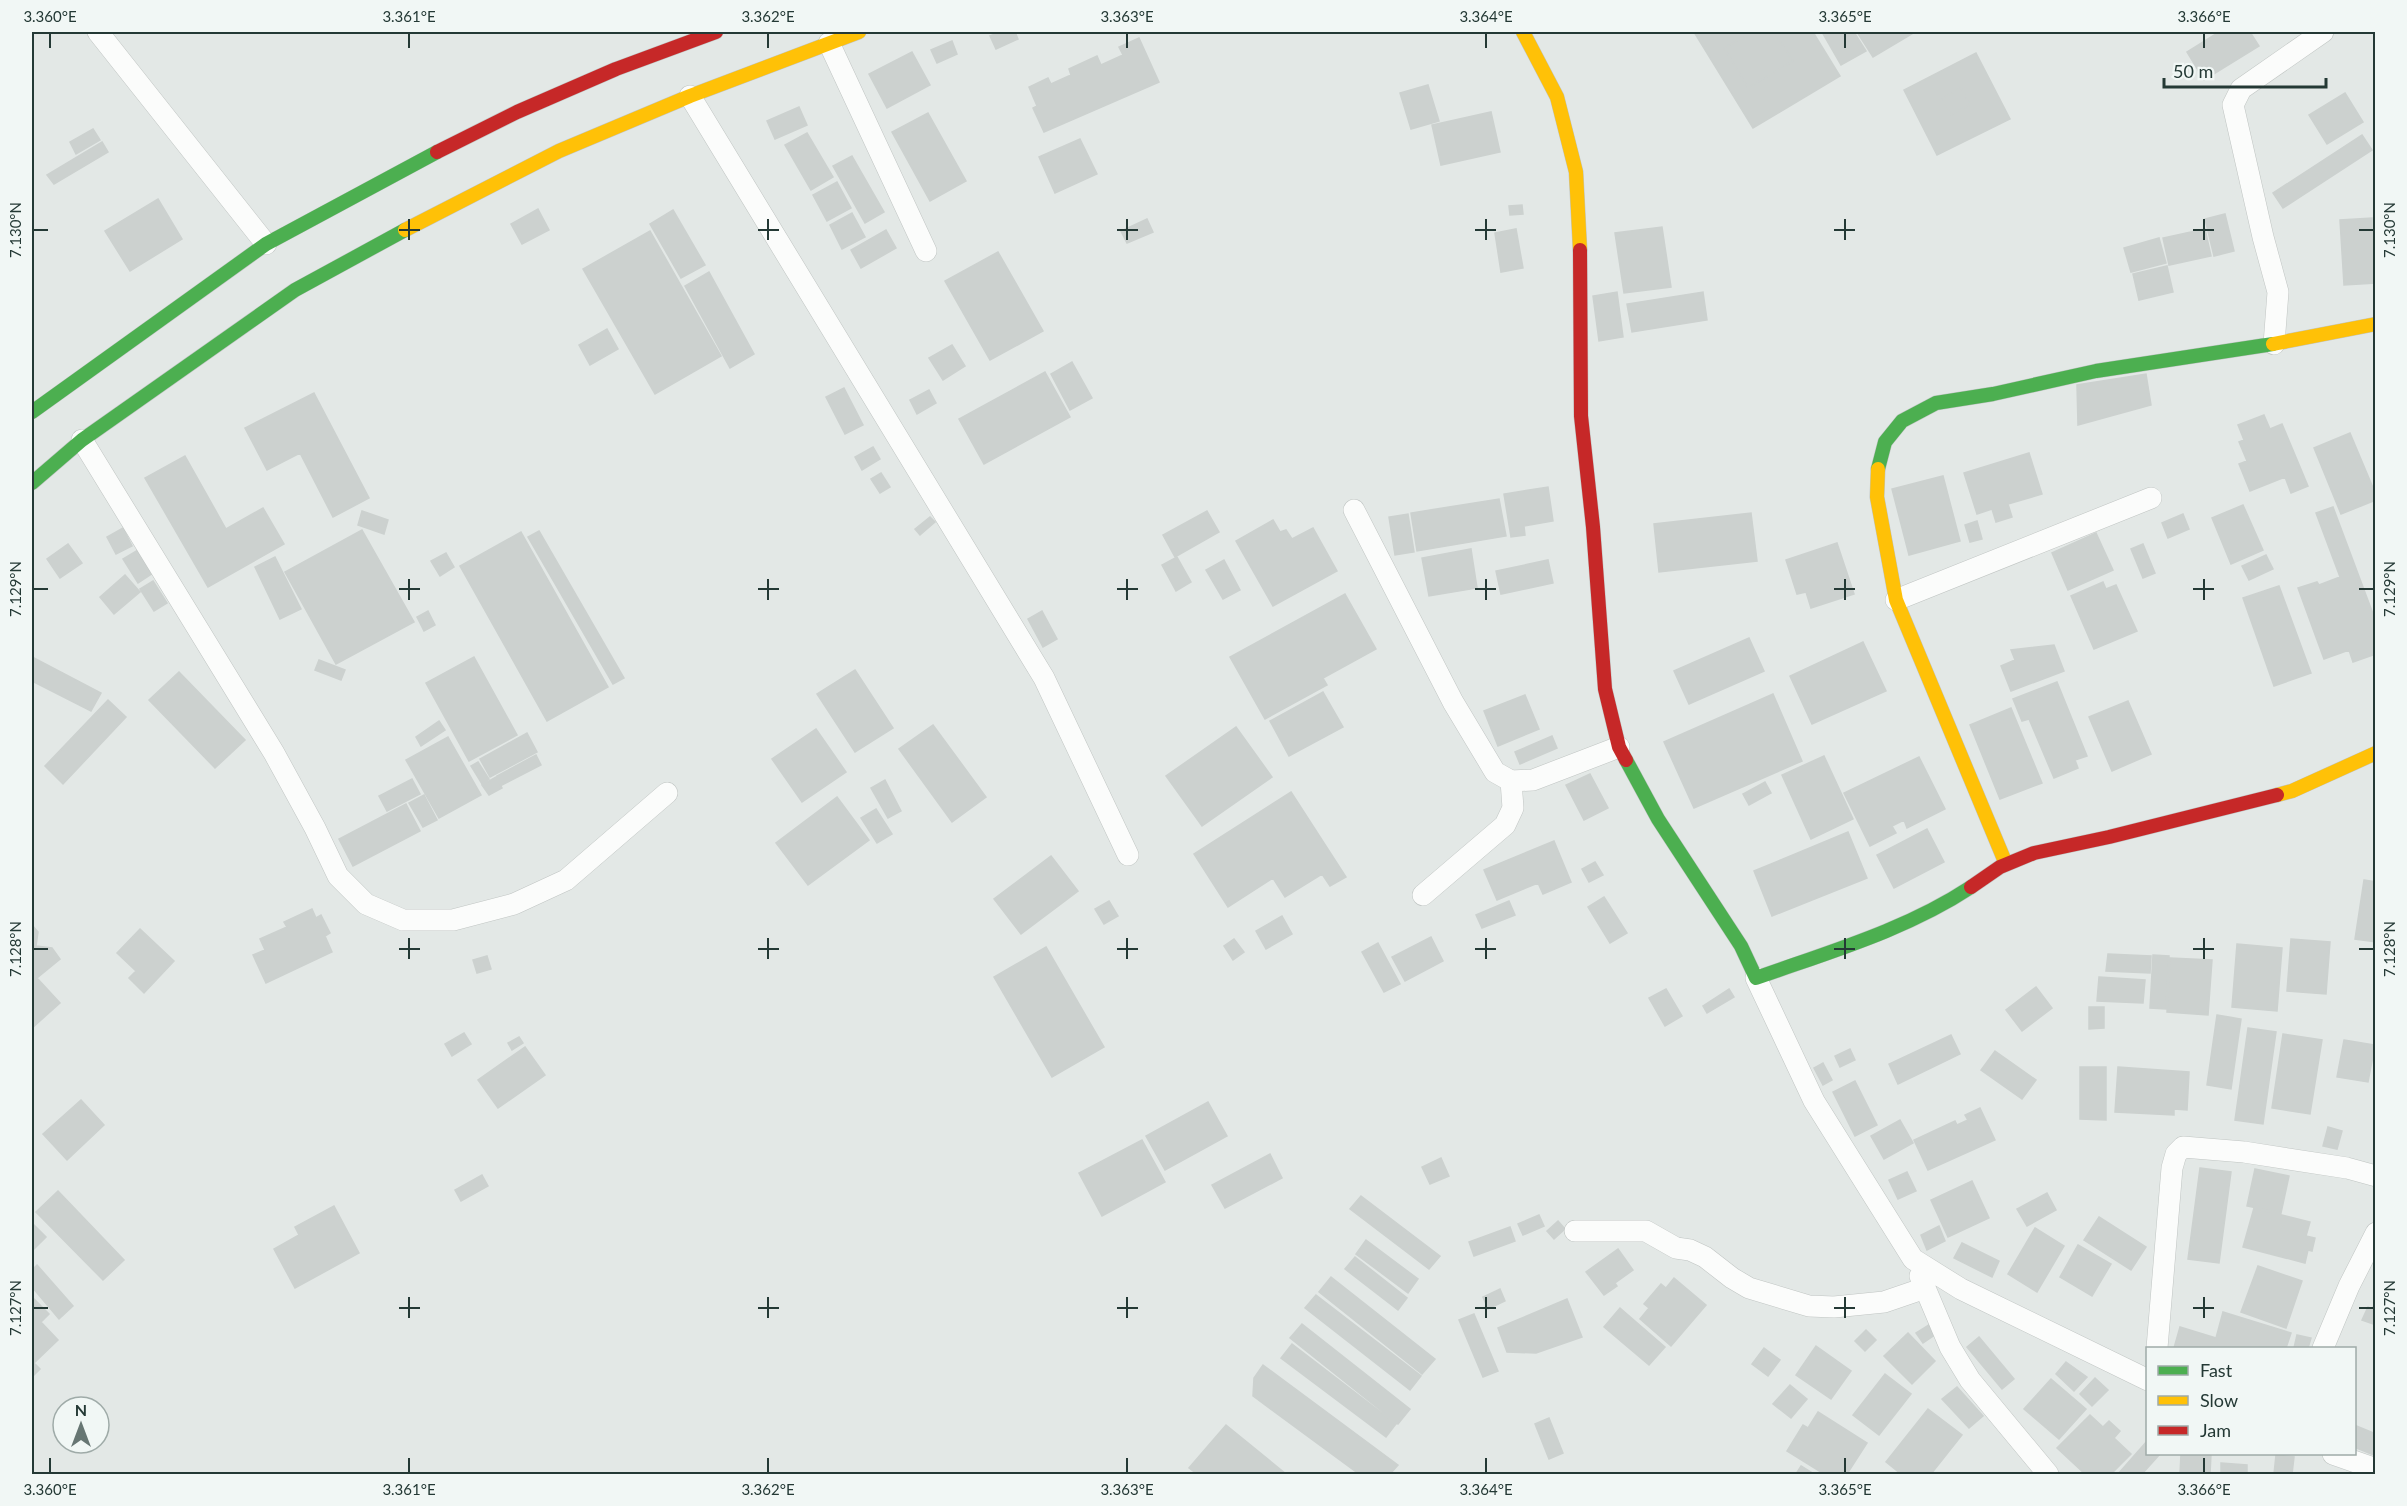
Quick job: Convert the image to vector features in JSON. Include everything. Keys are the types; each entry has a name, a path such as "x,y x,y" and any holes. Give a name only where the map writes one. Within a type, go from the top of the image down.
{"main road":[{"path":"32,412 266,244 406,167 517,112 616,69 716,32"},
{"path":"32,483 82,440 181,368 295,290 435,214 559,151 690,96 859,32"},
{"path":"1523,32 1557,97 1576,172 1580,237 1581,416 1593,527 1605,689 1619,747 1658,819 1742,946 1756,978 1881,934 1951,900 2006,864 2034,853 2109,837 2292,791 2376,753"},
{"path":"2006,864 1896,600 1877,497 1878,470 1885,442 1902,421 1936,403 1993,394 2096,371 2274,344 2376,324"}],"street":[{"path":"98,32 266,244"},
{"path":"2274,344 2278,292 2233,105 2241,89 2323,32"},
{"path":"829,43 926,251"},
{"path":"690,96 1044,678 1128,855"},
{"path":"82,440 274,753 338,876 366,904 403,921 453,920 514,904 566,880 667,793"},
{"path":"1896,600 2151,498"},
{"path":"1353,510 1453,702 1495,772 1511,781 1533,780 1619,747"},
{"path":"1423,895 1505,825 1513,808 1511,781"},
{"path":"1756,978 1814,1101 1913,1259 1950,1347 1970,1380 2048,1474"},
{"path":"2157,1347 2172,1168 2176,1154 2183,1147 2244,1152 2347,1168 2376,1176"},
{"path":"1575,1231 1646,1231 1676,1248 1690,1250 1704,1257 1749,1288 1809,1306 1834,1307 1884,1302 1925,1288"},
{"path":"2323,1347 2349,1286 2376,1233"},
{"path":"1913,1259 1961,1289 2146,1379"},
{"path":"2336,1455 2376,1468"}],"building":[{"path":"1000,32 1015,32 1018,39 996,49 990,36"},
{"path":"1694,32 1752,32 1724,48 1748,88 1793,61 1774,32 1813,32 1840,76 1753,128"},
{"path":"1752,32 1774,32 1793,61 1748,88 1724,48"},
{"path":"1822,32 1854,32 1866,51 1841,65"},
{"path":"1857,32 1915,32 1873,57"},
{"path":"2219,32 2250,32 2259,46 2204,80 2187,52"},
{"path":"1139,38 1159,82 1044,132 1033,108 1037,106 1029,87 1048,78 1051,84 1071,75 1069,69 1097,56 1101,65 1123,55 1119,47"},
{"path":"952,41 957,54 937,63 931,50"},
{"path":"912,52 930,85 887,108 869,74"},
{"path":"1976,53 2010,119 1937,155 1904,90","holes":["1961,88 1970,105 1951,115 1942,98"]},
{"path":"1428,85 1439,121 1411,129 1400,93"},
{"path":"1961,88 1970,105 1951,115 1942,98"},
{"path":"2345,93 2363,122 2327,144 2309,115"},
{"path":"799,107 807,125 775,139 767,121"},
{"path":"1491,112 1500,152 1441,165 1432,125"},
{"path":"928,113 966,181 930,201 892,132"},
{"path":"93,129 100,140 76,154 70,142"},
{"path":"807,133 833,177 811,190 785,145"},
{"path":"2362,135 2372,150 2283,208 2273,193"},
{"path":"1080,139 1097,174 1055,193 1039,157"},
{"path":"102,142 108,152 54,184 47,175"},
{"path":"852,156 884,212 865,223 833,166"},
{"path":"837,182 851,208 827,221 813,195"},
{"path":"158,199 182,239 130,271 105,231"},
{"path":"1522,205 1523,214 1510,215 1509,206"},
{"path":"538,209 549,230 522,244 511,224"},
{"path":"673,210 705,265 681,278 650,224"},
{"path":"852,213 865,237 842,249 830,225"},
{"path":"2225,214 2234,251 2214,256 2205,219"},
{"path":"2372,218 2372,231 2376,230 2376,283 2344,285 2340,220"},
{"path":"1147,219 1153,232 1127,243 1121,231"},
{"path":"1662,227 1671,287 1624,293 1615,233"},
{"path":"1516,229 1523,268 1501,272 1495,233"},
{"path":"2205,229 2211,256 2169,265 2163,238"},
{"path":"886,230 896,248 861,268 851,250"},
{"path":"650,231 721,356 655,394 583,269"},
{"path":"2159,238 2166,263 2131,272 2124,248"},
{"path":"998,252 1043,331 990,360 945,281"},
{"path":"2167,266 2173,292 2139,300 2133,274"},
{"path":"709,272 754,354 730,368 685,286"},
{"path":"1617,292 1623,337 1599,341 1593,296"},
{"path":"1703,292 1707,320 1632,332 1627,304"},
{"path":"607,329 618,349 590,365 579,345"},
{"path":"952,345 965,366 943,380 929,358"},
{"path":"1072,362 1092,398 1070,410 1051,374"},
{"path":"1045,372 1070,417 984,464 959,419"},
{"path":"2146,374 2151,405 2078,425 2077,385"},
{"path":"844,388 863,425 845,434 826,397"},
{"path":"929,390 936,403 917,414 910,400"},
{"path":"314,393 369,498 333,517 300,453 267,470 245,428"},
{"path":"2264,415 2270,429 2282,424 2308,486 2291,493 2285,477 2250,491 2239,464 2247,461 2239,442 2244,440 2238,425"},
{"path":"2350,433 2376,495 2376,500 2341,514 2314,448"},
{"path":"873,447 880,459 862,470 855,457"},
{"path":"2029,453 2042,494 2008,504 2012,517 1996,522 1992,509 1977,514 1964,473"},
{"path":"185,456 226,529 263,508 284,544 208,587 145,478"},
{"path":"881,473 890,487 880,493 871,479"},
{"path":"1943,476 1960,541 1909,555 1892,489"},
{"path":"1548,487 1553,521 1524,526 1525,535 1511,537 1504,494"},
{"path":"1499,499 1506,536 1417,551 1411,513"},
{"path":"2243,505 2263,550 2231,564 2212,518"},
{"path":"2333,507 2376,622 2376,654 2353,662 2349,650 2324,659 2298,588 2317,582 2319,585 2340,577 2316,513"},
{"path":"362,511 388,520 384,534 358,525"},
{"path":"1207,511 1219,532 1175,557 1163,535"},
{"path":"1751,513 1757,561 1659,572 1654,524"},
{"path":"1408,514 1414,552 1395,555 1389,517"},
{"path":"2183,514 2189,529 2168,538 2162,523"},
{"path":"930,517 935,522 920,535 915,529"},
{"path":"1273,520 1280,532 1286,530 1292,539 1313,528 1337,571 1273,606 1236,541"},
{"path":"1977,521 1982,539 1970,542 1965,525"},
{"path":"123,528 132,546 116,554 107,537"},
{"path":"362,530 414,622 336,664 285,572"},
{"path":"539,531 624,678 613,684 528,537"},
{"path":"521,532 608,687 547,721 460,566"},
{"path":"2096,533 2113,570 2068,590 2052,553"},
{"path":"1837,543 1854,594 1811,608 1806,592 1797,594 1786,560"},
{"path":"68,544 82,563 60,578 47,559"},
{"path":"2143,544 2155,573 2143,578 2131,549"},
{"path":"1471,549 1477,588 1429,596 1422,558"},
{"path":"138,550 153,573 138,583 123,559"},
{"path":"446,553 454,567 440,576 431,561"},
{"path":"2266,555 2273,569 2249,580 2242,566"},
{"path":"275,557 301,609 280,619 255,567"},
{"path":"1177,557 1191,582 1176,591 1162,565"},
{"path":"1224,560 1240,590 1223,599 1206,570"},
{"path":"1548,560 1553,583 1501,594 1496,571"},
{"path":"125,575 140,592 114,614 100,597"},
{"path":"153,581 167,603 154,611 140,589"},
{"path":"2103,582 2106,589 2116,585 2137,631 2094,649 2071,596"},
{"path":"2279,586 2311,673 2274,686 2243,598"},
{"path":"1345,594 1376,649 1323,678 1327,685 1265,719 1230,657"},
{"path":"428,611 435,625 424,631 417,617"},
{"path":"1042,611 1057,639 1043,647 1028,619"},
{"path":"1749,638 1764,671 1689,704 1674,671"},
{"path":"1863,642 1886,691 1812,724 1790,676"},
{"path":"2054,645 2064,671 2011,691 2001,666 2015,660 2011,650"},
{"path":"32,657 101,693 91,711 32,681"},
{"path":"474,657 517,735 469,761 426,683"},
{"path":"319,660 345,670 341,680 315,670"},
{"path":"855,670 893,728 855,752 817,694"},
{"path":"179,672 245,740 215,768 149,700"},
{"path":"2057,682 2087,756 2075,760 2078,768 2054,778 2029,719 2022,721 2013,699"},
{"path":"1323,692 1343,727 1289,756 1270,721"},
{"path":"1773,694 1802,761 1694,808 1664,742"},
{"path":"1525,695 1539,729 1498,746 1484,711"},
{"path":"108,700 126,717 63,784 45,766"},
{"path":"2128,701 2151,754 2112,771 2089,717"},
{"path":"2011,708 2042,783 2000,799 1970,725"},
{"path":"439,721 445,730 421,746 416,737"},
{"path":"933,725 986,797 952,822 899,749"},
{"path":"1236,727 1272,777 1202,826 1166,776"},
{"path":"816,729 846,772 802,802 772,759"},
{"path":"527,733 537,752 490,777 480,759"},
{"path":"1552,736 1557,748 1520,764 1515,752"},
{"path":"448,737 481,795 439,818 406,760"},
{"path":"536,755 541,765 502,785 497,776"},
{"path":"1824,756 1853,819 1811,839 1782,775"},
{"path":"1919,757 1945,809 1907,828 1904,820 1892,826 1896,833 1870,846 1844,793"},
{"path":"478,762 489,779 482,784 471,766"},
{"path":"1590,774 1608,808 1584,820 1566,785"},
{"path":"496,777 502,788 489,795 482,785"},
{"path":"412,779 420,794 387,811 379,796"},
{"path":"885,780 901,811 888,818 871,788"},
{"path":"1765,782 1771,793 1749,805 1743,794"},
{"path":"1291,792 1346,877 1330,886 1322,874 1285,897 1273,878 1228,907 1194,854"},
{"path":"424,795 437,820 423,827 409,803"},
{"path":"837,797 869,840 808,885 776,843"},
{"path":"406,804 420,831 353,866 339,839"},
{"path":"876,809 892,834 877,843 861,818"},
{"path":"1927,829 1944,862 1894,888 1877,855"},
{"path":"1848,832 1867,878 1772,916 1754,871"},
{"path":"1554,841 1571,882 1543,894 1538,883 1497,900 1484,870"},
{"path":"1051,856 1078,891 1021,934 994,899"},
{"path":"1595,862 1603,875 1589,882 1582,869"},
{"path":"2364,880 2376,882 2376,942 2355,939"},
{"path":"1604,897 1627,933 1610,943 1588,907"},
{"path":"1109,901 1118,916 1104,924 1095,909"},
{"path":"1509,901 1515,915 1482,928 1476,915"},
{"path":"312,909 316,918 321,915 330,933 325,936 332,952 266,983 253,955 265,950 260,939 287,927 284,922"},
{"path":"1282,916 1292,934 1266,949 1256,931"},
{"path":"32,925 38,932 36,946 52,948 60,959 37,978 60,1003 32,1028"},
{"path":"140,929 174,961 144,993 129,978 136,971 117,953"},
{"path":"1431,937 1443,961 1405,981 1392,957"},
{"path":"1234,939 1244,952 1233,960 1224,946"},
{"path":"2291,939 2330,942 2326,994 2287,991"},
{"path":"1378,943 1400,984 1384,992 1362,952"},
{"path":"2237,944 2282,948 2277,1011 2232,1007"},
{"path":"1046,947 1104,1047 1052,1077 994,977"},
{"path":"2108,954 2151,956 2150,973 2106,971"},
{"path":"2153,955 2169,956 2166,1009 2150,1008"},
{"path":"487,956 491,969 477,973 473,960"},
{"path":"2170,958 2212,960 2208,1015 2167,1012"},
{"path":"2099,977 2145,980 2143,1003 2097,1001"},
{"path":"2036,987 2052,1008 2022,1031 2006,1010"},
{"path":"1666,989 1682,1016 1665,1026 1649,998"},
{"path":"1729,989 1734,997 1707,1013 1703,1006"},
{"path":"2089,1007 2104,1007 2104,1028 2089,1029"},
{"path":"2217,1015 2241,1019 2231,1089 2207,1085"},
{"path":"2248,1028 2276,1032 2263,1124 2235,1120"},
{"path":"464,1033 471,1044 452,1056 445,1044"},
{"path":"2283,1034 2322,1040 2310,1114 2272,1108"},
{"path":"1951,1035 1960,1054 1898,1084 1889,1064"},
{"path":"519,1037 523,1043 512,1050 508,1043"},
{"path":"2344,1040 2375,1045 2368,1082 2337,1077"},
{"path":"525,1047 545,1075 498,1108 478,1080"},
{"path":"1850,1049 1855,1060 1840,1067 1835,1056"},
{"path":"1995,1051 2036,1080 2022,1099 1981,1070"},
{"path":"1823,1063 1832,1080 1823,1085 1814,1068"},
{"path":"2080,1067 2106,1067 2106,1120 2080,1119"},
{"path":"2118,1067 2189,1072 2187,1110 2174,1109 2174,1115 2115,1112"},
{"path":"1855,1081 1877,1125 1855,1136 1833,1092"},
{"path":"81,1100 104,1125 67,1160 43,1134"},
{"path":"1208,1102 1227,1136 1165,1170 1146,1136"},
{"path":"1980,1108 1995,1140 1928,1170 1914,1140 1955,1121 1957,1125 1968,1120 1965,1115"},
{"path":"1900,1120 1913,1143 1884,1159 1871,1136"},
{"path":"2328,1127 2342,1131 2337,1149 2323,1146"},
{"path":"1142,1140 1165,1182 1102,1216 1079,1173"},
{"path":"1270,1154 1282,1178 1225,1208 1212,1185"},
{"path":"1441,1158 1449,1176 1430,1184 1422,1167"},
{"path":"2200,1168 2231,1172 2219,1263 2188,1259"},
{"path":"2255,1169 2289,1176 2281,1213 2247,1206"},
{"path":"1907,1172 1916,1191 1898,1199 1889,1180"},
{"path":"482,1175 488,1186 461,1201 455,1190"},
{"path":"1972,1181 1989,1218 1948,1237 1931,1200"},
{"path":"58,1191 124,1260 103,1280 36,1212"},
{"path":"2047,1193 2056,1210 2027,1226 2017,1209"},
{"path":"1361,1196 1440,1256 1429,1269 1350,1209"},
{"path":"334,1206 359,1253 295,1288 274,1249 299,1235 295,1227"},
{"path":"2254,1208 2310,1222 2306,1236 2315,1238 2312,1251 2308,1250 2305,1263 2243,1247"},
{"path":"1539,1215 1544,1226 1523,1235 1518,1224"},
{"path":"2099,1217 2146,1247 2131,1270 2084,1240"},
{"path":"1558,1221 1565,1229 1554,1239 1547,1231"},
{"path":"32,1225 46,1237 32,1251"},
{"path":"1939,1226 1945,1241 1927,1250 1921,1235"},
{"path":"1510,1227 1515,1241 1474,1256 1469,1242"},
{"path":"2035,1228 2064,1246 2037,1292 2008,1274"},
{"path":"1366,1240 1418,1279 1408,1293 1356,1254"},
{"path":"1962,1243 1999,1261 1992,1277 1954,1258"},
{"path":"2078,1245 2111,1264 2092,1296 2060,1277"},
{"path":"1618,1249 1633,1270 1615,1283 1617,1286 1604,1295 1586,1272"},
{"path":"1355,1257 1407,1298 1398,1310 1345,1269"},
{"path":"37,1265 73,1306 59,1319 32,1287 32,1270"},
{"path":"2258,1266 2302,1281 2286,1328 2241,1312"},
{"path":"1331,1277 1435,1359 1422,1374 1319,1292"},
{"path":"1674,1278 1706,1305 1671,1346 1640,1319 1649,1308 1644,1304 1661,1284 1666,1288"},
{"path":"1500,1289 1505,1301 1488,1309 1483,1297"},
{"path":"1316,1295 1421,1376 1410,1390 1305,1308"},
{"path":"32,1297 49,1314 41,1322 58,1340 34,1363 40,1369 32,1377"},
{"path":"1567,1299 1582,1337 1536,1353 1507,1352 1498,1328"},
{"path":"2376,1301 2376,1325 2362,1320 2368,1307 2372,1309"},
{"path":"1620,1308 1665,1347 1649,1365 1604,1327"},
{"path":"2223,1312 2291,1333 2286,1347 2174,1347 2180,1327 2216,1338"},
{"path":"1474,1314 1498,1371 1483,1377 1459,1320"},
{"path":"1932,1323 1939,1332 1923,1343 1916,1333"},
{"path":"1302,1324 1410,1409 1398,1424 1290,1338"},
{"path":"1866,1330 1876,1340 1865,1351 1855,1341"},
{"path":"1908,1333 1935,1361 1912,1384 1884,1356"},
{"path":"2297,1335 2311,1338 2308,1347 2294,1347"},
{"path":"1979,1337 2014,1379 2002,1389 1967,1347"},
{"path":"1292,1344 1396,1424 1386,1437 1281,1358"},
{"path":"1816,1346 1851,1371 1831,1399 1796,1375"},
{"path":"1764,1348 1780,1360 1768,1376 1752,1364"},
{"path":"2066,1362 2087,1377 2074,1391 2056,1374"},
{"path":"1263,1365 1398,1465 1390,1474 1359,1474 1253,1396 1254,1378"},
{"path":"1885,1374 1911,1394 1879,1435 1853,1415"},
{"path":"2095,1378 2108,1390 2092,1406 2080,1394"},
{"path":"2051,1379 2086,1409 2059,1439 2024,1409"},
{"path":"1790,1385 1807,1399 1791,1418 1773,1404"},
{"path":"1957,1387 1983,1416 1969,1428 1942,1399"},
{"path":"1928,1409 1962,1435 1931,1474 1901,1474 1886,1462"},
{"path":"1818,1412 1867,1443 1847,1474 1824,1474 1787,1451 1803,1425 1808,1428"},
{"path":"2090,1415 2103,1427 2109,1421 2120,1431 2114,1438 2131,1454 2111,1474 2085,1474 2057,1448"},
{"path":"1549,1418 1563,1453 1549,1459 1535,1424"},
{"path":"1226,1425 1286,1474 1197,1474 1189,1468"},
{"path":"2356,1426 2376,1434 2376,1456 2356,1448"},
{"path":"2146,1442 2146,1455 2159,1455 2142,1474 2118,1474"},
{"path":"2181,1455 2211,1455 2210,1474 2180,1474"},
{"path":"2276,1455 2294,1457 2292,1474 2274,1474"},
{"path":"2221,1463 2247,1465 2247,1474 2221,1474"},
{"path":"1801,1466 1814,1474 1796,1474"}],"traffic: fast":[{"path":"32,412 266,244 437,152"},
{"path":"32,483 82,440 295,290 405,230"},
{"path":"1878,469 1885,442 1902,421 1936,403 1993,394 2096,371 2273,344"},
{"path":"1626,760 1658,819 1741,946 1756,978 1894,928 1971,887"}],"traffic: slow":[{"path":"405,230 559,151 690,96 859,32"},
{"path":"1523,32 1557,97 1576,172 1580,250"},
{"path":"2273,344 2376,324"},
{"path":"1878,469 1877,497 1896,600 2006,864"},
{"path":"2277,795 2292,791 2376,753"}],"traffic: jam":[{"path":"437,152 517,112 616,69 716,32"},
{"path":"1580,250 1581,416 1593,527 1605,689 1619,747 1626,760"},
{"path":"1971,887 2000,867 2034,853 2109,837 2277,795"}]}
